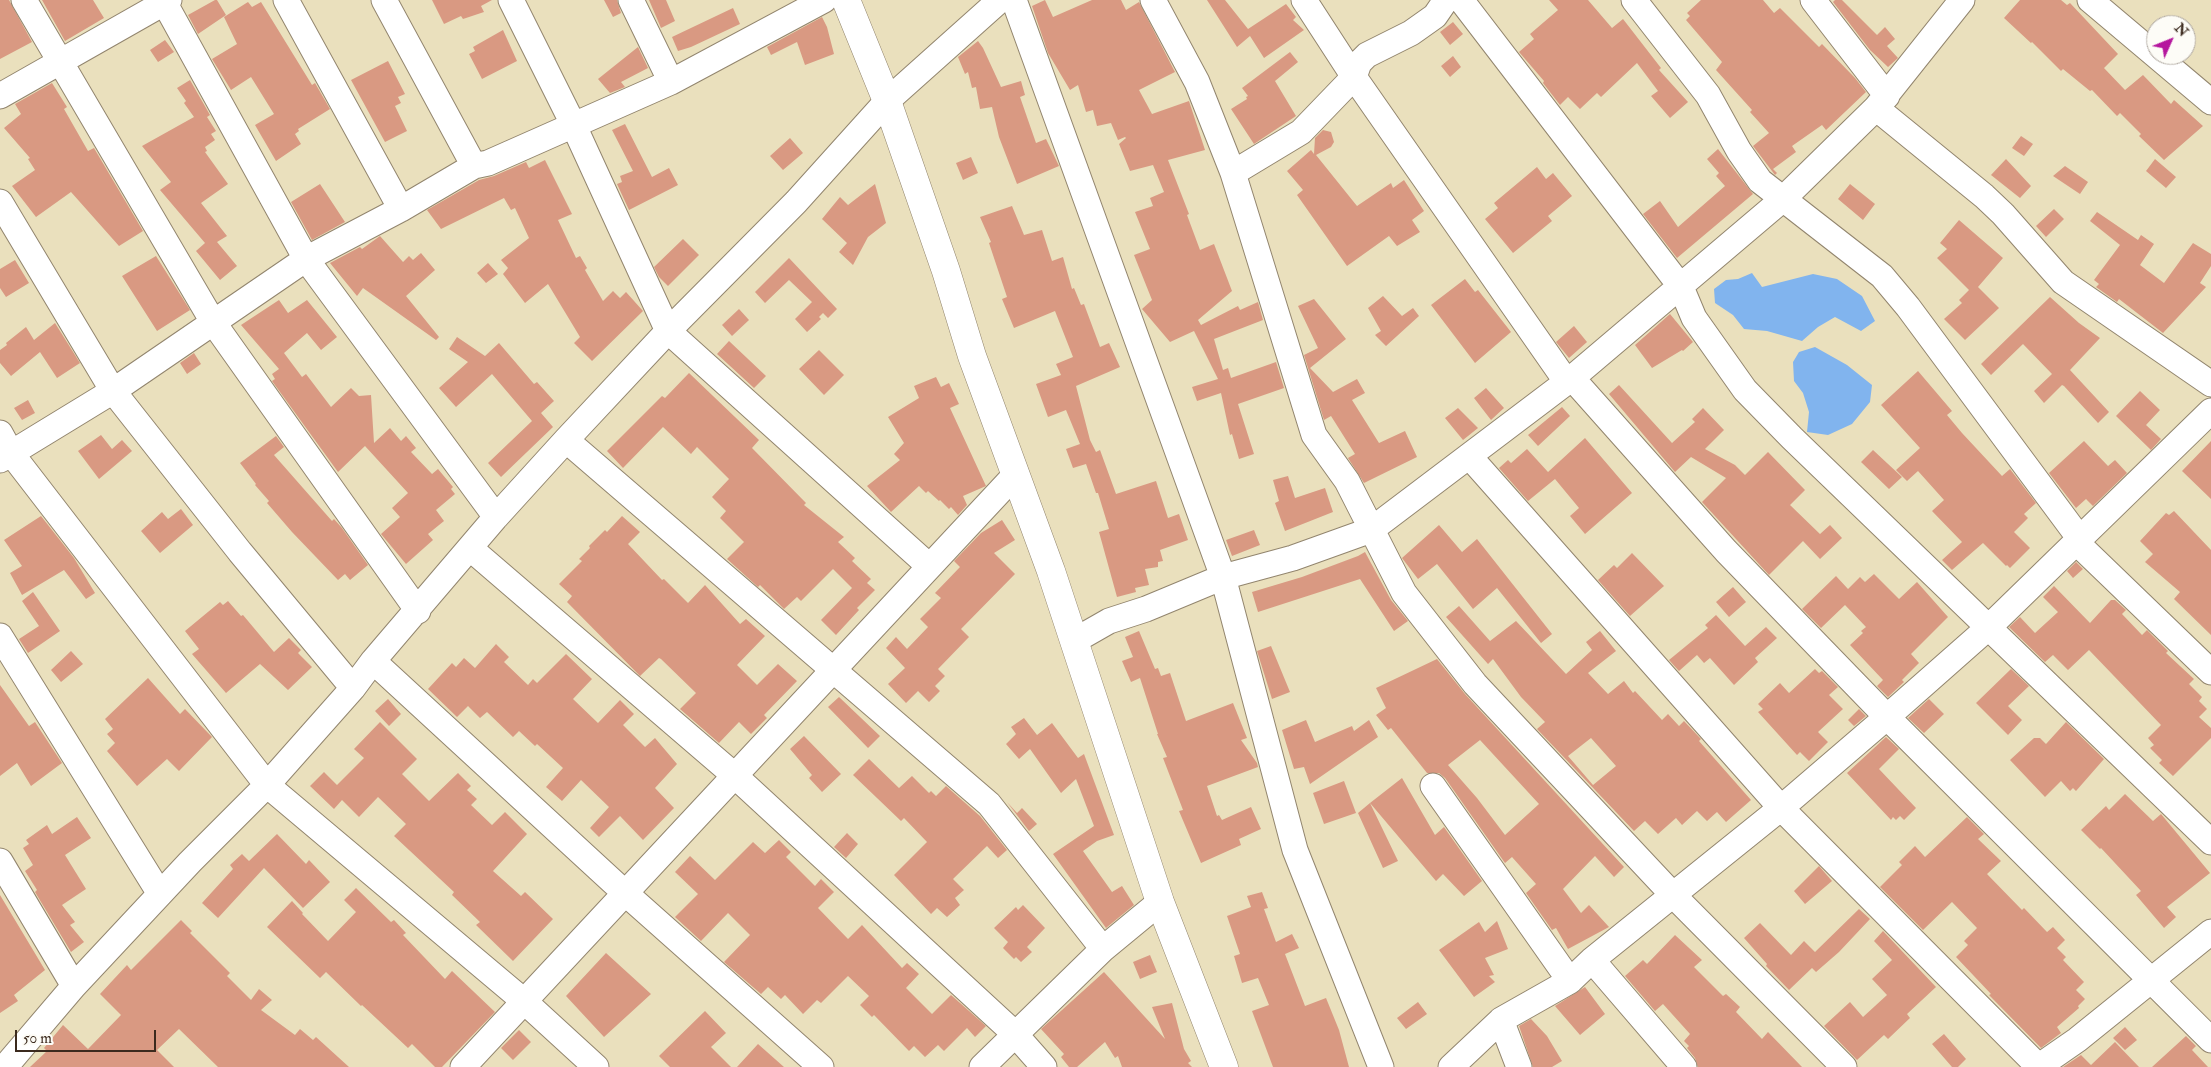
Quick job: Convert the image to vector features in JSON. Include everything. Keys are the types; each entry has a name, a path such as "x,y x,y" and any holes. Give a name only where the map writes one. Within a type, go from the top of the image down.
{"main road":[{"path":"846,0 887,101 946,271 972,356 1016,474 1074,641 1160,902 1224,1067"}],"street":[{"path":"24,0 214,322 418,610"},
{"path":"286,0 401,209"},
{"path":"384,0 474,166"},
{"path":"510,0 574,126 668,331 929,566"},
{"path":"631,0 671,82"},
{"path":"596,1067 525,1002 267,784 4,449 113,391 306,259 401,209 474,166 488,163 671,82 824,0"},
{"path":"0,1062 4,1067 74,986 267,784 353,688 496,517 668,331 796,202 887,101 1000,0"},
{"path":"1014,0 1223,577 1295,850 1381,1067"},
{"path":"1154,0 1197,82 1233,173 1314,435 1347,481 1404,593 1475,684 1673,896 1844,1067"},
{"path":"1304,0 1354,77 1569,379 1726,551 1887,717 2211,1040"},
{"path":"1233,173 1301,132 1354,77 1359,63 1367,56 1411,33 1435,16 1446,0"},
{"path":"1461,0 1681,287 1694,318 1745,390 1792,438 2211,842"},
{"path":"1634,0 1708,95 1739,151 1760,181 1882,276 1908,307 2078,540 2211,672"},
{"path":"1813,0 1881,102 2003,214 2063,282 2211,384"},
{"path":"1074,641 1109,621 1146,609 1223,577 1293,558 1371,530 1569,379 1681,287 1783,199 1881,102 1962,0"},
{"path":"2090,0 2211,102"},
{"path":"0,96 166,1 306,259 496,517"},
{"path":"0,202 113,391 240,552 353,688"},
{"path":"1451,1067 1501,1020 1570,981 1592,960 1780,808 1887,717 1989,628 2211,411"},
{"path":"566,440 989,804 1103,949"},
{"path":"1469,456 1780,808 2038,1067 2077,1040 2211,932"},
{"path":"463,1067 525,1002 624,892 1016,474"},
{"path":"471,549 734,775 1014,1033 1044,1067"},
{"path":"0,636 160,894"},
{"path":"373,662 624,892 821,1067"},
{"path":"1433,786 1570,981"},
{"path":"0,861 74,986"},
{"path":"982,1067 1014,1033 1103,949 1160,902"},
{"path":"1592,960 1684,1067"},
{"path":"1501,1020 1519,1067"}],"water":[{"path":"1752,273 1762,287 1813,274 1837,279 1862,296 1875,321 1861,331 1835,317 1818,327 1802,341 1767,331 1744,329 1733,315 1715,303 1714,289 1726,280 1738,279"},
{"path":"1815,347 1847,365 1872,385 1870,402 1852,424 1828,435 1807,432 1809,412 1803,393 1794,381 1793,362 1799,352"}],"building":[{"path":"0,0 9,0 32,42 0,59"},
{"path":"42,0 93,0 104,18 65,41"},
{"path":"217,0 226,15 198,34 188,15"},
{"path":"432,0 492,0 481,6 484,12 463,19 461,16 444,24"},
{"path":"604,0 617,0 621,13 613,17"},
{"path":"649,0 666,0 675,21 661,28"},
{"path":"1045,0 1053,17 1092,0 1121,0 1126,10 1139,2 1175,72 1139,90 1152,114 1189,101 1205,150 1168,160 1189,214 1187,215 1200,250 1214,244 1232,291 1198,320 1201,325 1238,306 1240,310 1258,302 1263,320 1214,339 1223,370 1228,368 1231,378 1276,362 1284,388 1238,404 1254,454 1239,459 1232,434 1230,435 1221,393 1197,401 1192,387 1218,379 1194,331 1170,342 1142,309 1152,300 1134,255 1150,249 1135,212 1153,206 1150,198 1164,192 1153,165 1130,171 1119,144 1126,138 1118,140 1111,123 1097,126 1093,110 1086,112 1078,85 1070,90 1048,53 1032,6"},
{"path":"1207,0 1225,0 1248,29 1286,4 1296,17 1293,20 1304,30 1264,58 1250,36 1237,47"},
{"path":"1549,0 1588,0 1612,28 1623,19 1661,68 1659,70 1688,102 1670,118 1651,96 1658,91 1637,63 1601,97 1597,93 1580,109 1568,97 1560,105 1543,83 1544,81 1519,52 1534,39 1530,34 1558,10"},
{"path":"1701,0 1763,0 1774,13 1780,8 1819,47 1822,44 1866,92 1826,130 1822,125 1792,146 1796,152 1773,169 1777,173 1775,175 1753,146 1769,133 1750,112 1752,110 1716,70 1722,62 1686,20 1690,16 1687,13"},
{"path":"1835,0 1842,0 1877,35 1885,27 1895,39 1887,46 1898,58 1888,67 1870,50 1833,2"},
{"path":"2020,0 2061,0 2067,5 2070,3 2118,54 2104,68 2125,90 2143,75 2171,104 2174,100 2203,126 2164,160 2139,136 2141,134 2120,113 2117,116 2092,90 2090,91 2063,69 2061,71 2004,18"},
{"path":"248,2 252,7 261,2 312,85 315,83 330,109 298,129 299,131 295,134 301,144 276,161 255,125 274,114 251,77 231,90 212,59 237,44 224,17"},
{"path":"733,8 740,24 691,47 678,51 672,37"},
{"path":"822,17 827,27 834,54 805,65 797,42 771,55 767,47"},
{"path":"1453,22 1463,34 1450,45 1440,32"},
{"path":"503,30 517,61 482,79 469,54 475,51 473,47"},
{"path":"165,40 174,52 158,62 150,50"},
{"path":"978,41 1001,87 1021,81 1025,95 1020,97 1036,143 1046,139 1059,166 1017,184 999,137 992,107 980,109 976,87 972,88 968,72 965,74 958,57"},
{"path":"638,47 648,68 621,82 625,87 610,93 598,79"},
{"path":"1290,52 1298,62 1275,81 1296,116 1254,144 1231,109 1247,99 1246,97 1248,96 1242,88"},
{"path":"1453,56 1461,67 1450,77 1441,66"},
{"path":"388,61 405,94 398,97 401,103 395,106 407,131 385,142 351,80"},
{"path":"190,80 210,115 207,117 216,131 211,134 215,140 205,147 207,151 205,152 228,184 201,203 227,236 217,242 237,266 220,280 196,251 205,243 160,190 171,182 142,146 194,117 184,103 186,101 177,88"},
{"path":"52,83 67,107 64,109 88,151 94,148 143,231 119,246 71,192 36,217 12,186 35,170 28,159 30,158 4,128 21,114 15,104"},
{"path":"625,124 652,177 669,168 678,185 629,210 617,184 622,182 620,176 633,171 612,130"},
{"path":"1323,130 1331,132 1334,142 1331,147 1316,155 1357,206 1391,183 1393,188 1404,180 1424,211 1412,220 1420,232 1397,246 1389,236 1347,266 1297,195 1303,190 1287,171 1311,150 1314,154 1315,138"},
{"path":"2021,136 2033,144 2024,156 2012,148"},
{"path":"790,138 803,153 783,170 770,156"},
{"path":"1718,149 1753,194 1677,258 1643,214 1660,201 1678,227 1725,186 1716,176 1719,173 1707,159"},
{"path":"971,157 978,173 963,180 956,163"},
{"path":"2006,159 2031,186 2020,198 1991,175"},
{"path":"2155,159 2176,177 2166,188 2146,171"},
{"path":"545,160 572,214 558,220 576,258 580,256 587,268 585,270 603,301 613,291 620,298 626,292 643,311 592,361 574,343 580,337 548,284 525,303 503,274 508,268 501,260 529,238 515,208 511,210 504,198 441,229 427,210 479,180 494,176 526,162 529,168"},
{"path":"2065,166 2088,182 2080,194 2053,176"},
{"path":"1537,167 1546,179 1553,173 1572,196 1548,216 1552,221 1513,253 1485,219 1498,208 1494,203"},
{"path":"320,184 345,222 312,240 291,202"},
{"path":"875,184 886,223 868,237 853,265 839,252 847,243 822,219 840,197 848,205"},
{"path":"1850,184 1875,204 1863,220 1838,199"},
{"path":"1012,206 1024,235 1042,230 1052,261 1063,257 1072,289 1074,288 1081,305 1084,304 1100,347 1109,343 1120,367 1076,386 1090,440 1096,452 1100,450 1116,494 1156,481 1168,518 1179,514 1188,540 1160,550 1163,561 1158,562 1158,567 1145,569 1149,585 1135,588 1136,592 1117,597 1099,532 1109,529 1098,493 1096,493 1086,464 1073,468 1066,449 1080,444 1066,410 1048,417 1036,384 1061,375 1056,364 1073,357 1055,311 1014,328 1002,299 1007,297 989,243 991,242 980,217"},
{"path":"2054,209 2064,219 2046,237 2036,226"},
{"path":"2097,212 2138,240 2141,235 2154,244 2140,265 2164,283 2193,243 2211,254 2211,266 2200,283 2206,287 2163,333 2119,299 2117,302 2096,287 2099,284 2094,280 2120,245 2090,221"},
{"path":"1959,220 2003,258 1978,287 1999,308 1965,340 1944,319 1962,303 1959,300 1969,290 1937,258 1947,249 1940,243"},
{"path":"380,236 403,262 409,256 413,260 421,253 435,270 406,296 439,337 436,340 363,288 357,296 330,263 360,247 362,249"},
{"path":"683,239 699,255 668,286 659,277 654,267"},
{"path":"156,256 190,310 157,331 122,276"},
{"path":"789,258 837,309 828,318 823,313 819,317 821,319 807,332 795,319 812,302 789,280 765,303 755,292"},
{"path":"15,260 29,283 6,297 0,288 0,269"},
{"path":"488,263 498,274 486,283 477,273"},
{"path":"1465,279 1475,292 1478,290 1511,332 1475,363 1431,305"},
{"path":"1383,296 1402,316 1413,308 1419,316 1386,346 1375,335 1381,331 1368,308"},
{"path":"2050,297 2079,323 2100,338 2070,370 2109,412 2098,423 2062,385 2044,403 2034,391 2052,374 2023,344 1991,375 1981,364"},
{"path":"1314,299 1346,339 1310,368 1333,392 1357,379 1365,393 1352,400 1379,443 1405,431 1417,457 1364,483 1348,458 1355,454 1331,416 1324,420 1304,355 1318,348 1298,306"},
{"path":"279,300 288,313 307,300 337,337 321,350 307,333 284,353 302,377 306,374 331,407 351,388 359,396 371,395 374,443 390,428 401,441 406,436 416,448 411,452 432,474 438,469 453,487 451,489 455,494 436,510 444,521 428,534 433,540 406,564 381,534 400,517 392,508 408,493 365,446 338,472 272,381 275,379 272,374 279,369 241,325"},
{"path":"739,309 749,320 732,336 722,325"},
{"path":"1670,314 1693,342 1683,351 1652,368 1635,345"},
{"path":"55,323 80,363 57,378 40,352 11,376 0,363 0,350 26,327 34,340"},
{"path":"1574,326 1587,342 1569,358 1556,342"},
{"path":"457,337 485,356 499,343 534,384 537,382 554,401 541,413 553,427 501,477 488,463 532,421 492,374 456,407 439,388 468,362 449,349"},
{"path":"729,341 766,376 754,388 717,354"},
{"path":"819,350 844,375 824,395 799,369"},
{"path":"194,353 201,364 187,374 180,363"},
{"path":"1918,371 1952,411 1947,415 1962,433 2002,476 2010,469 2036,503 2024,514 2028,518 2014,532 2030,548 2010,568 1983,543 1952,570 1942,560 1962,542 1932,511 1944,500 1918,471 1907,481 1896,470 1920,448 1881,405"},
{"path":"689,373 759,440 752,448 806,503 804,505 844,537 838,542 855,558 852,561 871,579 867,583 875,590 857,608 859,610 836,635 821,620 852,588 833,569 801,601 797,597 784,609 760,585 758,587 727,559 744,542 720,518 726,511 712,497 729,479 697,447 691,454 663,427 623,468 607,451 662,396 665,398"},
{"path":"936,377 941,387 949,383 959,404 950,408 986,486 963,496 967,505 958,515 951,507 949,509 940,500 928,491 926,493 919,486 891,512 867,486 900,460 894,454 904,443 888,417 919,398 914,386"},
{"path":"1619,385 1672,443 1695,422 1692,419 1703,408 1724,430 1705,449 1735,465 1745,475 1768,452 1805,490 1790,505 1820,534 1830,525 1842,538 1820,559 1803,541 1769,575 1702,502 1726,478 1691,457 1675,472 1609,394"},
{"path":"1486,388 1504,408 1491,420 1474,398"},
{"path":"2140,391 2160,410 2146,425 2161,439 2151,450 2116,416"},
{"path":"28,400 35,413 22,420 14,408"},
{"path":"1562,407 1570,416 1538,446 1528,435"},
{"path":"1458,408 1478,428 1463,440 1445,418"},
{"path":"101,435 112,449 122,440 132,451 99,479 78,451"},
{"path":"276,436 284,447 274,455 332,521 334,519 342,528 368,565 350,580 345,574 338,580 292,532 267,503 269,501 240,463"},
{"path":"1585,438 1632,493 1585,534 1570,516 1579,508 1555,479 1528,501 1499,468 1508,460 1511,463 1527,449 1548,472"},
{"path":"2084,441 2108,466 2115,460 2127,473 2093,506 2086,499 2076,508 2049,473"},
{"path":"2211,441 2211,499 2182,471"},
{"path":"1873,450 1902,477 1889,489 1861,462"},
{"path":"1288,476 1295,498 1325,488 1333,512 1285,531 1275,503 1279,501 1273,480"},
{"path":"181,509 193,525 160,553 141,531 162,512 168,519"},
{"path":"2174,511 2211,550 2211,635 2174,599 2180,592 2145,562 2153,554 2140,541 2166,513 2169,515"},
{"path":"41,516 74,558 95,593 86,599 64,570 22,595 10,573 22,566 4,540"},
{"path":"622,516 640,532 628,544 662,580 664,579 688,603 705,585 740,624 746,619 765,636 737,665 757,685 778,664 797,681 764,715 767,718 751,734 739,722 719,743 680,709 696,693 661,659 659,658 640,676 567,602 572,596 559,584 582,561 579,559 590,548 589,546 605,530 607,532"},
{"path":"1002,520 1015,540 994,553 1015,574 961,629 969,637 938,669 945,676 935,686 940,691 929,702 918,691 906,703 888,684 905,668 886,648 896,637 907,649 928,627 920,619 941,598 935,593 960,567 954,561 981,533"},
{"path":"1439,525 1462,552 1477,539 1552,634 1541,643 1497,588 1473,609 1437,564 1418,579 1402,558"},
{"path":"1254,530 1260,545 1232,556 1226,540"},
{"path":"1365,552 1391,600 1408,621 1394,631 1360,579 1258,612 1252,592 1302,577"},
{"path":"1632,553 1664,586 1630,616 1598,580 1614,565 1617,568"},
{"path":"2076,562 2083,569 2073,578 2067,571"},
{"path":"1874,574 1899,599 1917,582 1948,617 1911,654 1919,663 1902,680 1904,682 1888,697 1877,686 1883,680 1850,645 1863,633 1861,631 1866,627 1845,605 1821,628 1802,609 1836,576 1848,589 1860,577 1865,582"},
{"path":"2054,586 2090,623 2111,600 2115,600 2126,610 2122,614 2142,635 2147,630 2168,651 2166,653 2194,679 2189,684 2202,697 2199,701 2207,709 2199,717 2211,728 2211,738 2173,776 2159,763 2162,760 2150,748 2154,745 2148,738 2161,725 2089,650 2068,670 2053,655 2045,662 2009,627 2020,617 2035,633 2058,612 2043,597"},
{"path":"1733,587 1746,602 1729,617 1716,602"},
{"path":"33,592 60,631 28,653 19,639 39,626 22,601"},
{"path":"228,601 241,616 243,615 274,652 289,638 301,650 298,653 312,667 288,690 260,664 226,693 192,654 199,649 185,631 220,602 223,605"},
{"path":"1459,606 1490,641 1516,621 1566,674 1592,650 1586,642 1600,631 1616,651 1588,673 1608,694 1624,681 1633,693 1635,691 1662,720 1668,714 1679,726 1684,721 1751,800 1726,822 1717,812 1707,821 1697,811 1682,825 1676,818 1658,834 1645,821 1634,831 1537,729 1545,722 1521,697 1493,659 1488,664 1446,617","holes":["1591,738 1616,766 1593,785 1568,756"]},
{"path":"1716,615 1745,646 1766,627 1777,638 1755,658 1758,662 1734,685 1710,658 1704,663 1697,655 1679,671 1669,660 1708,628 1705,625"},
{"path":"1139,631 1155,669 1158,668 1161,676 1170,673 1186,721 1233,703 1247,738 1241,740 1257,763 1258,767 1207,786 1217,816 1219,815 1222,820 1251,807 1261,829 1239,839 1241,845 1201,863 1179,811 1183,810 1163,758 1167,757 1157,734 1140,678 1131,682 1122,661 1133,657 1125,637"},
{"path":"496,644 509,657 504,662 528,685 533,679 537,683 566,654 592,679 573,699 598,723 620,700 634,714 623,725 645,747 655,738 677,764 655,788 674,808 643,840 620,816 599,837 590,828 609,807 581,780 562,801 546,787 563,768 537,744 535,746 519,731 513,737 487,712 480,718 468,706 457,717 428,689 452,663 456,667 464,658 475,668"},
{"path":"1271,646 1290,692 1272,699 1257,651"},
{"path":"71,651 83,664 61,682 51,670"},
{"path":"1437,659 1465,694 1624,867 1614,877 1595,856 1563,889 1581,913 1589,905 1609,927 1568,949 1556,928 1552,930 1526,893 1536,884 1512,857 1505,863 1445,778 1439,773 1427,773 1391,728 1388,730 1376,715 1386,708 1376,688","holes":["1480,740 1539,804 1505,835 1477,798 1448,765"]},
{"path":"1815,669 1819,673 1822,671 1838,687 1829,695 1843,709 1818,732 1828,742 1809,761 1800,752 1797,755 1758,712 1763,709 1758,704 1780,683 1789,693"},
{"path":"2011,669 2029,686 2008,706 2022,720 2008,735 1976,703"},
{"path":"148,678 180,714 185,709 212,737 179,771 167,759 137,786 107,751 115,743 107,734 113,729 105,719"},
{"path":"0,685 29,726 35,722 62,763 31,786 17,763 0,776"},
{"path":"839,697 880,736 868,748 828,707"},
{"path":"388,699 401,714 389,726 375,711"},
{"path":"1929,699 1944,714 1924,733 1908,718"},
{"path":"1859,709 1866,716 1854,726 1848,720"},
{"path":"1024,718 1037,735 1052,723 1078,758 1084,754 1114,835 1097,841 1083,851 1112,892 1122,886 1134,905 1106,928 1053,854 1094,826 1076,779 1061,793 1030,749 1019,759 1006,744 1016,734 1011,727"},
{"path":"1306,720 1315,742 1352,726 1354,731 1369,720 1378,737 1310,784 1304,767 1294,769 1282,730"},
{"path":"380,722 417,759 402,774 429,801 458,773 471,786 467,790 477,799 471,805 492,825 505,812 527,834 493,871 521,896 525,892 553,919 513,961 476,925 480,922 452,895 454,892 394,836 406,824 378,797 359,817 342,800 334,809 310,786 324,772 337,785 364,758 354,749"},
{"path":"2066,722 2104,759 2076,791 2073,788 2070,791 2061,781 2045,797 2010,760 2034,738 2040,738 2046,744"},
{"path":"804,736 841,774 822,792 809,778 812,775 790,749"},
{"path":"1886,737 1899,749 1879,769 1916,808 1904,820 1900,816 1896,820 1893,817 1891,820 1847,773"},
{"path":"869,759 899,788 912,776 929,793 931,791 936,796 946,786 980,816 1007,850 998,858 987,846 953,879 964,890 955,898 960,905 947,917 937,908 931,914 894,875 927,842 904,818 901,821 853,775"},
{"path":"1402,778 1435,835 1444,827 1482,881 1464,896 1443,874 1436,881 1370,803"},
{"path":"1344,781 1356,813 1324,824 1313,793"},
{"path":"2125,794 2153,821 2161,814 2210,873 2167,907 2176,917 2164,928 2136,895 2141,891 2101,848 2081,830 2106,806 2109,810"},
{"path":"1007,802 1017,813 1022,808 1037,824 1029,831"},
{"path":"1370,803 1398,861 1383,868 1358,813"},
{"path":"77,817 91,838 65,855 86,889 62,905 75,922 70,925 84,942 71,952 35,892 37,890 25,871 33,865 23,848 29,844 26,840 47,825 52,834"},
{"path":"1967,817 1984,834 1978,839 2001,861 1987,874 2022,910 2024,908 2047,932 2053,927 2065,940 2057,948 2066,957 2063,960 2084,982 2076,990 2085,999 2078,1006 2079,1008 2057,1027 2061,1033 2041,1048 1989,995 1991,994 1956,957 1968,945 1964,941 1977,928 1952,902 1923,930 1880,887 1902,865 1899,862 1915,846 1925,857"},
{"path":"847,833 858,844 846,858 834,847"},
{"path":"277,834 306,864 309,860 330,882 303,908 264,868 218,918 202,903 233,869 230,865 242,854 249,861"},
{"path":"779,840 791,852 786,857 815,886 821,879 834,892 818,908 848,939 862,925 902,968 907,963 919,974 906,988 932,1014 951,995 986,1026 975,1037 967,1028 944,1051 938,1045 925,1057 914,1046 909,1051 874,1015 872,1017 860,1005 869,996 848,976 821,1003 817,1000 803,1014 785,995 781,999 768,987 761,994 724,962 750,935 728,913 701,941 675,917 698,894 675,872 690,856 715,880 753,842 765,853"},
{"path":"1819,866 1832,881 1805,904 1794,891"},
{"path":"356,888 391,922 394,920 406,933 403,935 445,979 452,971 495,1012 442,1067 435,1067 412,1044 408,1048 326,972 320,978 267,927 292,901 328,941 356,912 344,900"},
{"path":"1262,892 1268,908 1264,909 1276,942 1292,934 1299,948 1285,954 1305,1006 1326,998 1339,1030 1349,1067 1273,1067 1252,1011 1269,1005 1258,978 1242,983 1234,956 1240,954 1227,916 1251,907 1247,896"},
{"path":"0,895 45,970 14,995 18,1001 0,1013"},
{"path":"1023,905 1045,928 1027,947 1032,952 1021,962 1016,957 1014,959 1003,948 1008,942 994,928 1016,907 1018,910"},
{"path":"1859,909 1870,919 1839,952 1816,972 1812,968 1789,990 1766,966 1767,964 1744,938 1760,923 1791,955 1804,941 1815,952"},
{"path":"181,920 192,931 190,933 230,973 227,976 251,1000 259,989 272,1000 261,1010 295,1035 300,1029 313,1040 316,1037 349,1067 218,1067 179,1029 157,1050 174,1067 30,1067 47,1051 44,1048 63,1025 88,1049 121,1015 100,994 127,965 131,970"},
{"path":"1497,921 1508,949 1485,958 1494,975 1489,976 1495,982 1474,997 1439,950 1479,922 1485,932"},
{"path":"1883,931 1936,987 1907,1014 1910,1018 1888,1039 1884,1035 1857,1060 1824,1026 1850,1002 1863,1017 1887,995 1872,979 1892,960 1874,941"},
{"path":"1675,935 1702,960 1694,967 1723,996 1726,994 1740,1007 1736,1012 1762,1039 1768,1032 1802,1067 1698,1067 1695,1058 1687,1048 1689,1046 1684,1041 1690,1034 1663,1004 1655,1011 1625,976 1643,960 1647,964"},
{"path":"606,953 651,994 604,1037 566,996"},
{"path":"1150,955 1157,972 1140,979 1133,962"},
{"path":"1104,972 1165,1039 1152,1007 1172,1003 1184,1049 1191,1061 1188,1063 1192,1067 1122,1067 1118,1056 1115,1058 1105,1042 1077,1067 1069,1067 1061,1057 1064,1054 1041,1029"},
{"path":"1585,987 1605,1014 1580,1035 1555,1006"},
{"path":"1418,1002 1427,1014 1406,1029 1397,1018"},
{"path":"705,1011 726,1033 711,1047 731,1067 670,1067 659,1056"},
{"path":"1531,1019 1547,1036 1562,1061 1552,1067 1533,1067 1519,1026"},
{"path":"2125,1027 2137,1040 2125,1050 2113,1038"},
{"path":"519,1030 531,1042 513,1060 501,1048"},
{"path":"1944,1034 1966,1059 1958,1067 1952,1067 1932,1044"},
{"path":"2186,1036 2196,1046 2192,1050 2208,1067 2152,1067"},
{"path":"2115,1042 2139,1067 2063,1067 2081,1055 2091,1065"},
{"path":"758,1044 784,1067 737,1067"}]}
